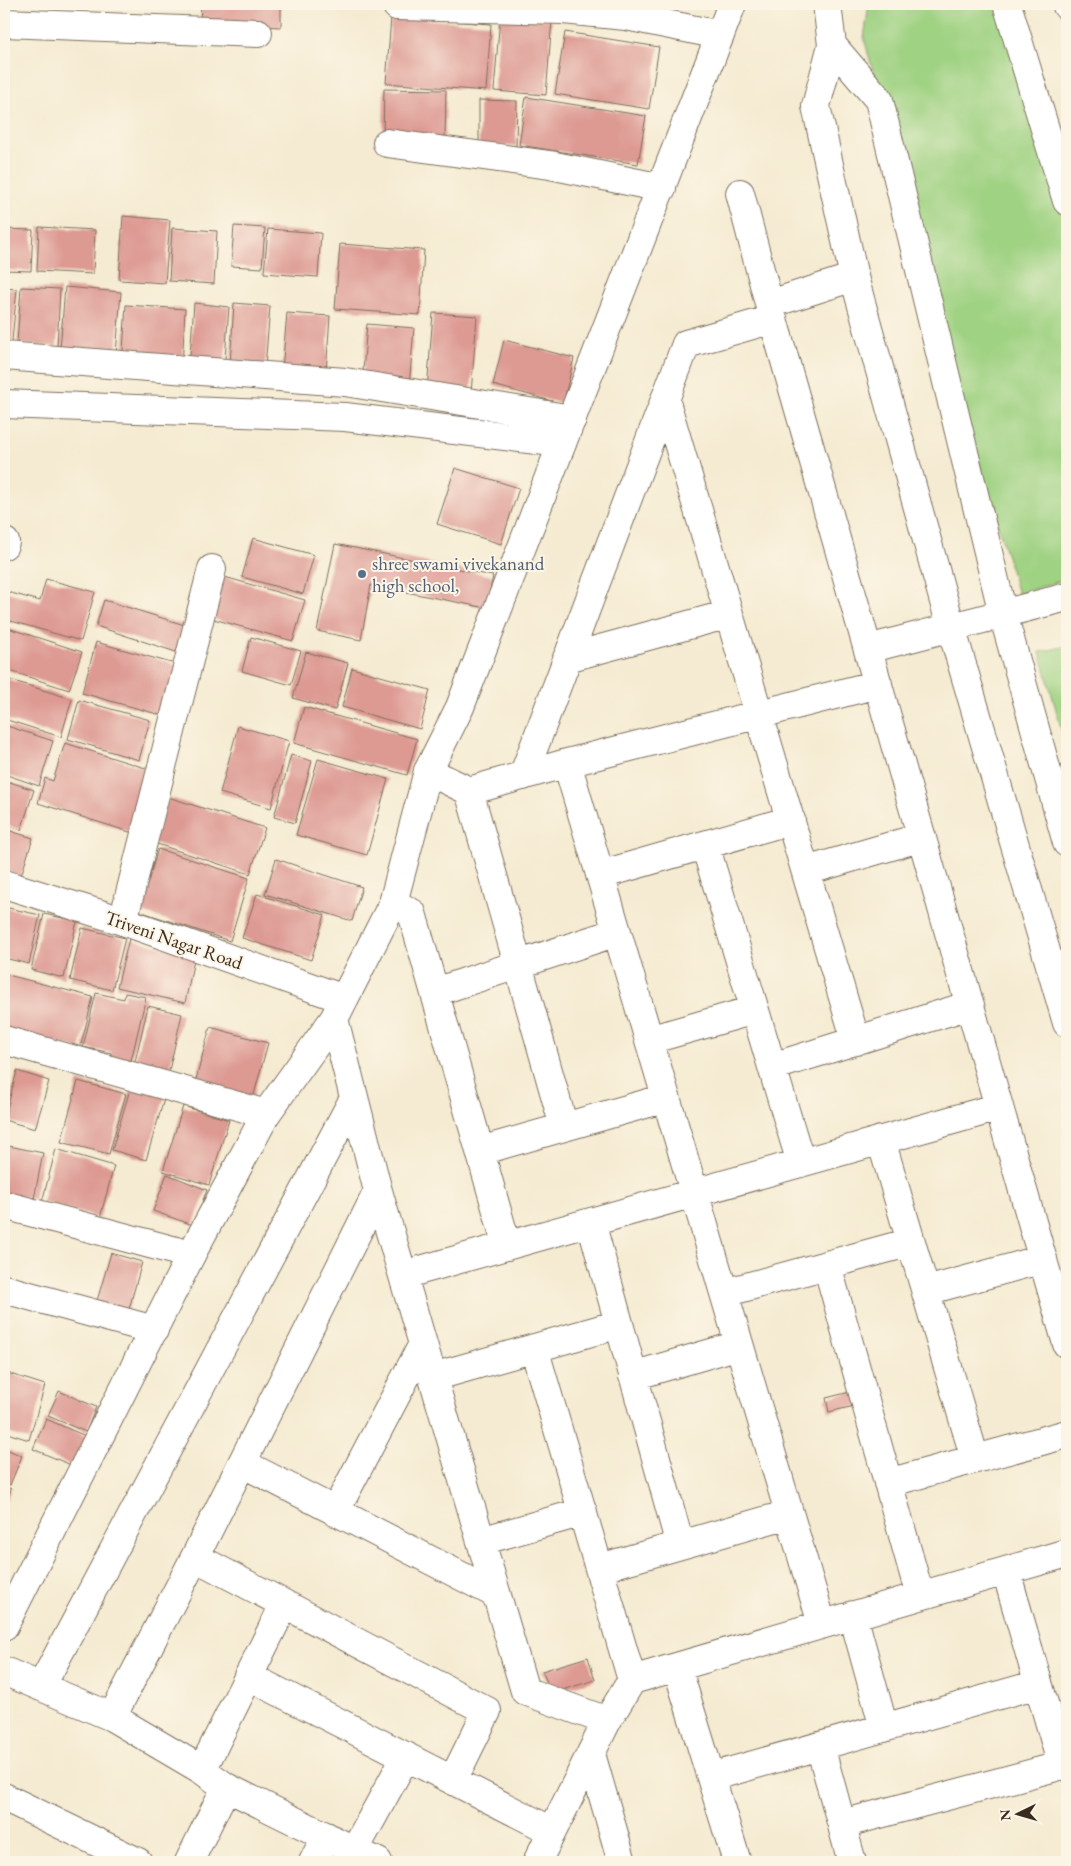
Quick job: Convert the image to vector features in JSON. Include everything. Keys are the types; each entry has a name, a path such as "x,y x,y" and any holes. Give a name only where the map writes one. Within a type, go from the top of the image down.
{"street":[{"path":"4,1626 191,1255 266,1114 339,1009 393,903 428,771 460,706 732,4"},
{"path":"827,4 832,45 816,106 854,277 951,627 1067,1023"},
{"path":"1008,4 1067,201"},
{"path":"396,6 563,10 617,15 720,35"},
{"path":"4,23 258,34"},
{"path":"832,45 879,100 1003,614 1067,843"},
{"path":"387,143 550,165 662,188"},
{"path":"740,192 772,312 1067,1344"},
{"path":"523,776 686,344 772,312 854,277"},
{"path":"4,356 344,382 567,431"},
{"path":"665,399 856,1041"},
{"path":"4,404 346,417 567,431"},
{"path":"123,921 212,569"},
{"path":"868,649 1067,597"},
{"path":"568,658 729,614"},
{"path":"428,771 469,791 566,763 878,684"},
{"path":"566,763 822,1624"},
{"path":"469,791 564,1127"},
{"path":"600,875 791,820"},
{"path":"806,871 922,837"},
{"path":"705,845 801,1163"},
{"name":"Triveni Nagar Road","path":"4,884 123,921 339,1009"},
{"path":"393,903 412,913 507,1246"},
{"path":"435,992 616,932"},
{"path":"772,1067 970,1005"},
{"path":"339,1009 354,1098 378,1191 525,1691 606,1721"},
{"path":"649,1040 754,1010"},
{"path":"4,1040 266,1114"},
{"path":"41,1686 354,1098"},
{"path":"480,1151 666,1098"},
{"path":"403,1275 999,1107"},
{"path":"881,1140 975,1459"},
{"path":"112,1718 195,1558 378,1191"},
{"path":"4,1205 191,1255"},
{"path":"591,1222 680,1545"},
{"path":"724,1293 911,1242"},
{"path":"926,1291 1043,1259"},
{"path":"827,1265 920,1596"},
{"path":"4,1290 154,1330"},
{"path":"433,1377 619,1324"},
{"path":"335,1512 423,1344"},
{"path":"634,1376 739,1345"},
{"path":"534,1348 632,1680"},
{"path":"888,1482 1067,1434"},
{"path":"242,1463 496,1594"},
{"path":"481,1541 583,1512"},
{"path":"600,1568 789,1514"},
{"path":"537,1862 606,1721 632,1680 1067,1553"},
{"path":"195,1558 487,1711 453,1780"},
{"path":"842,1824 1065,1765 1038,1684 1006,1571"},
{"path":"202,1770 284,1605"},
{"path":"853,1616 884,1728"},
{"path":"677,1666 737,1862"},
{"path":"4,1671 112,1718 202,1770 226,1788 366,1856 406,1756"},
{"path":"248,1676 552,1831"},
{"path":"711,1777 1038,1684"},
{"path":"820,1746 852,1862"},
{"path":"591,1754 622,1862"},
{"path":"188,1862 226,1788"},
{"path":"4,1797 138,1862"},
{"path":"313,1862 326,1836"}],"green space":[{"path":"869,4 1008,4 1067,222 1067,579 1018,594 961,399 864,38"},
{"path":"1067,646 1067,749 1040,652"}],"building":[{"path":"201,4 281,4 281,27 200,23"},
{"path":"623,4 670,4 669,14"},
{"path":"500,16 552,20 546,95 494,91"},
{"path":"391,17 491,24 486,91 386,83"},
{"path":"565,32 659,47 649,109 555,94"},
{"path":"384,89 446,90 445,139 383,138"},
{"path":"526,97 646,116 638,164 519,145"},
{"path":"479,100 517,101 516,146 479,145"},
{"path":"123,216 170,220 165,283 119,280"},
{"path":"234,226 265,228 262,268 231,266"},
{"path":"39,227 95,230 93,274 37,271"},
{"path":"172,228 217,231 214,284 169,281"},
{"path":"4,229 33,230 31,271 4,270"},
{"path":"268,229 321,233 318,277 264,273"},
{"path":"340,244 424,250 420,315 335,309"},
{"path":"21,287 60,289 57,347 17,344"},
{"path":"65,287 121,292 116,354 60,350"},
{"path":"4,288 17,289 11,351 4,350"},
{"path":"194,303 229,307 224,372 189,370"},
{"path":"234,303 270,306 265,368 230,365"},
{"path":"126,305 185,309 182,369 122,365"},
{"path":"287,313 330,316 326,373 282,370"},
{"path":"433,313 477,316 471,394 427,391"},
{"path":"367,324 414,328 409,388 362,384"},
{"path":"504,340 574,358 563,404 493,385"},
{"path":"455,468 519,488 501,544 437,524"},
{"path":"253,538 314,555 303,594 242,577"},
{"path":"335,544 493,576 486,608 371,585 361,640 317,631"},
{"path":"221,576 305,600 293,641 210,618"},
{"path":"46,579 95,592 81,641 4,619 4,591 40,601"},
{"path":"104,600 191,627 182,654 96,626"},
{"path":"5,627 82,652 69,690 4,669"},
{"path":"251,637 301,651 291,685 242,671"},
{"path":"96,642 182,666 168,717 82,693"},
{"path":"306,652 348,663 335,710 293,698"},
{"path":"352,668 430,690 420,729 342,707"},
{"path":"4,678 72,699 61,737 4,719"},
{"path":"79,700 150,720 139,760 68,739"},
{"path":"304,707 417,739 407,775 294,743"},
{"path":"4,725 53,741 39,786 4,774"},
{"path":"238,726 289,741 271,808 220,793"},
{"path":"65,743 155,771 136,834 38,803 45,778 53,781"},
{"path":"291,755 312,761 295,823 274,817"},
{"path":"318,759 388,779 367,855 296,835"},
{"path":"4,780 34,790 21,830 4,824"},
{"path":"168,797 265,828 250,874 154,843"},
{"path":"4,829 33,838 20,879 4,874"},
{"path":"158,849 249,878 230,941 139,911"},
{"path":"276,859 362,887 352,921 265,894"},
{"path":"257,894 325,915 311,960 242,938"},
{"path":"4,907 40,915 29,964 4,958"},
{"path":"44,914 77,921 64,978 31,970"},
{"path":"82,928 125,938 112,990 70,980"},
{"path":"129,939 195,955 185,1003 117,987"},
{"path":"4,974 93,997 80,1049 4,1030"},
{"path":"96,993 124,999 125,993 146,997 130,1065 110,1060 111,1053 83,1047"},
{"path":"148,1006 182,1014 168,1075 133,1070"},
{"path":"210,1027 268,1043 253,1098 195,1083"},
{"path":"4,1062 9,1064 4,1079"},
{"path":"17,1071 49,1081 35,1129 4,1120"},
{"path":"78,1081 126,1094 109,1154 61,1142"},
{"path":"131,1086 165,1096 146,1160 112,1150"},
{"path":"183,1106 229,1120 209,1185 163,1171"},
{"path":"4,1145 43,1153 34,1199 4,1194"},
{"path":"56,1149 114,1166 100,1218 42,1202"},
{"path":"167,1174 207,1190 193,1225 153,1211"},
{"path":"111,1253 142,1262 126,1320 94,1311"},
{"path":"4,1372 45,1385 29,1440 4,1432"},
{"path":"858,1390 863,1404 829,1412 826,1398"},
{"path":"59,1391 96,1407 86,1432 48,1416"},
{"path":"46,1419 90,1438 78,1468 33,1449"},
{"path":"4,1448 22,1456 10,1485 4,1482"},
{"path":"4,1486 11,1489 4,1505"},
{"path":"588,1657 595,1680 552,1693 542,1671"}],"place":[{"name":"shree swami vivekanand high school,","path":"362,574"}]}
